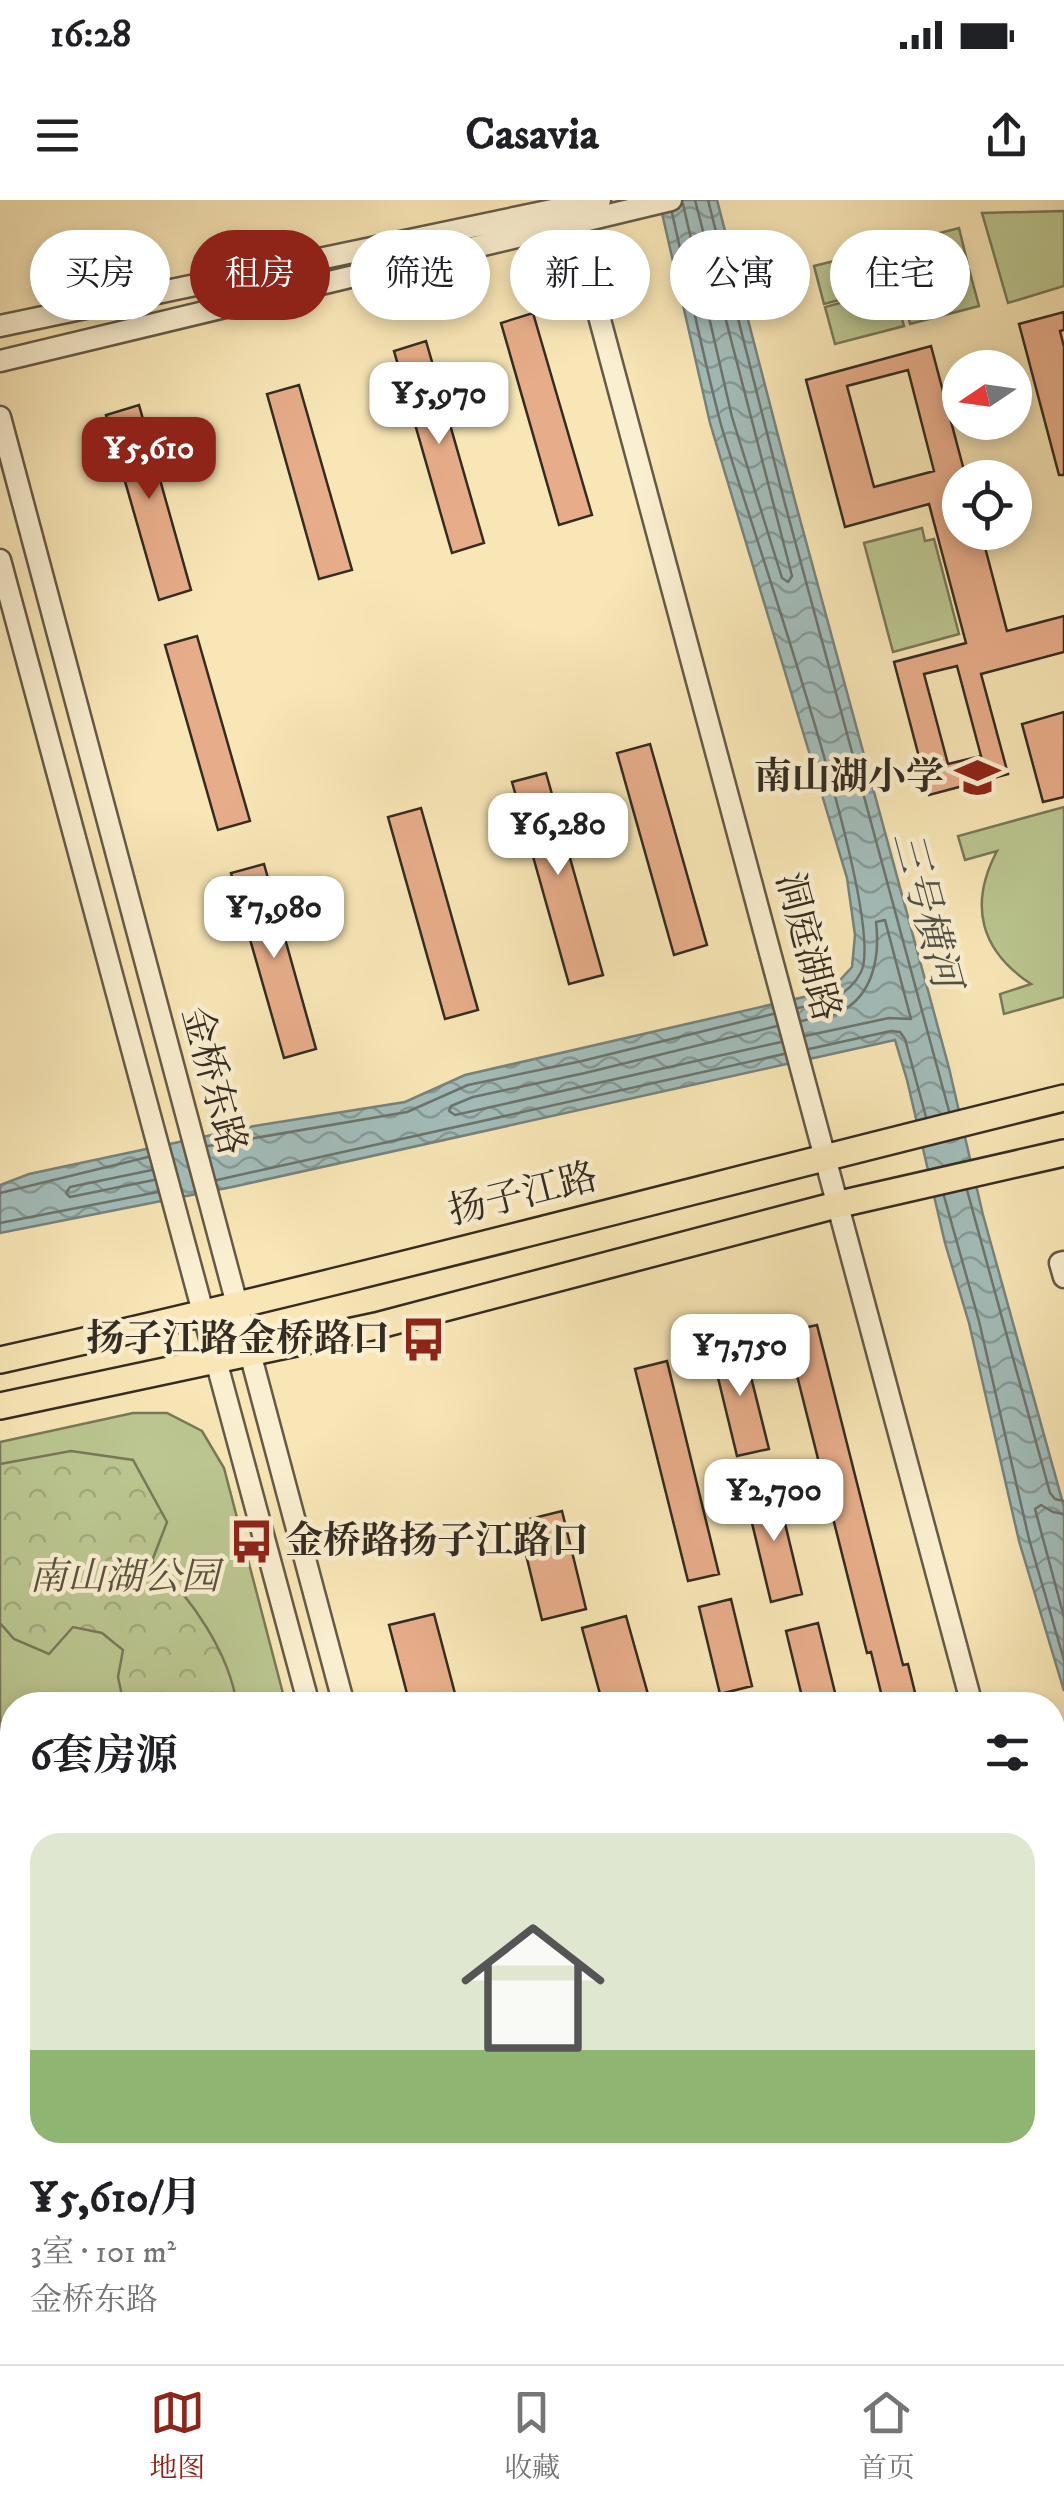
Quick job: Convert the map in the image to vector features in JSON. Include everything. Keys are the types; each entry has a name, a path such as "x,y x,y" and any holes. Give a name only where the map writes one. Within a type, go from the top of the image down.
{"main road":[{"name":"扬子江路","path":"0,1360 238,1307 1064,1098"},
{"path":"0,1406 376,1326 840,1204 1064,1153"}],"street":[{"path":"0,361 573,215 600,200"},
{"path":"0,326 573,215 661,202"},
{"name":"洞庭湖路","path":"573,215 969,1692"},
{"name":"金桥东路","path":"0,417 341,1692"},
{"name":"金桥东路","path":"0,560 305,1692"},
{"path":"1064,1262 1060,1263 1064,1277"}],"green space":[{"path":"1064,211 1064,286 1008,303 982,213"},
{"path":"830,262 830,302 824,304 814,266"},
{"path":"970,273 979,306 970,308"},
{"path":"830,306 830,320 902,320 904,326 835,344 825,307"},
{"path":"922,528 925,541 934,539 959,634 893,652 864,543"},
{"path":"1064,807 1064,997 1004,1014 1000,994 1031,984 1001,957 984,926 983,890 997,851 965,860 958,836"},
{"name":"南山湖公园","path":"133,1413 167,1413 202,1431 224,1468 283,1692 0,1692 0,1442"},
{"path":"71,1451 133,1460 167,1522 152,1561 181,1591 206,1627 226,1665 234,1692 121,1692 118,1677 123,1650 102,1633 73,1627 49,1654 14,1639 0,1623 0,1464"}],"water":[{"path":"659,200 717,200 725,230 670,230 670,248"},
{"path":"686,320 748,320 949,1068 983,1215 1064,1507 1064,1691 1019,1541 969,1323 895,1040 232,1187 0,1233 0,1185 29,1174 254,1126 405,1102 465,1075 830,991 852,967 855,935 847,878 710,423"}],"building":[{"path":"1064,312 1064,330 1060,331 1064,347 1064,475 1059,475 1032,373 1032,350 1026,350 1019,324"},
{"path":"535,320 592,515 559,525 501,323"},
{"path":"426,341 484,543 452,553 394,351"},
{"path":"931,346 942,387 942,440 956,440 961,460 942,460 942,550 986,550 1007,631 1064,616 1064,652 981,674 1008,774 929,795 894,662 966,643 929,504 845,527 806,380","holes":["908,370 934,471 874,487 847,386","957,666 981,756 948,764 924,674"]},
{"path":"299,385 352,570 319,579 267,394"},
{"path":"139,405 191,590 159,600 106,415"},
{"path":"197,636 250,821 218,830 165,645"},
{"path":"1064,712 1064,797 1043,802 1022,724"},
{"path":"650,744 707,945 674,955 617,753"},
{"path":"546,773 603,975 569,984 512,782"},
{"path":"421,808 478,1010 445,1019 388,817"},
{"path":"264,864 316,1049 284,1058 231,873"},
{"path":"817,1325 903,1665 908,1664 915,1692 881,1692 871,1652 867,1653 786,1332"},
{"path":"742,1341 769,1449 737,1456 711,1349"},
{"path":"667,1361 719,1574 688,1581 635,1369"},
{"path":"776,1486 802,1594 771,1602 745,1494"},
{"path":"562,1511 586,1609 542,1620 518,1522"},
{"path":"731,1599 752,1686 720,1692 699,1607"},
{"path":"434,1614 455,1692 407,1692 389,1625"},
{"path":"626,1616 647,1692 599,1692 582,1628"},
{"path":"818,1623 835,1692 801,1692 786,1631"}],"place":[{"name":"南山湖小学","path":"977,778"},
{"name":"扬子江路金桥路口","path":"423,1340"},
{"name":"金桥路扬子江路口","path":"252,1542"}],"water label":[{"name":"三号横河","path":"925,910"}]}
